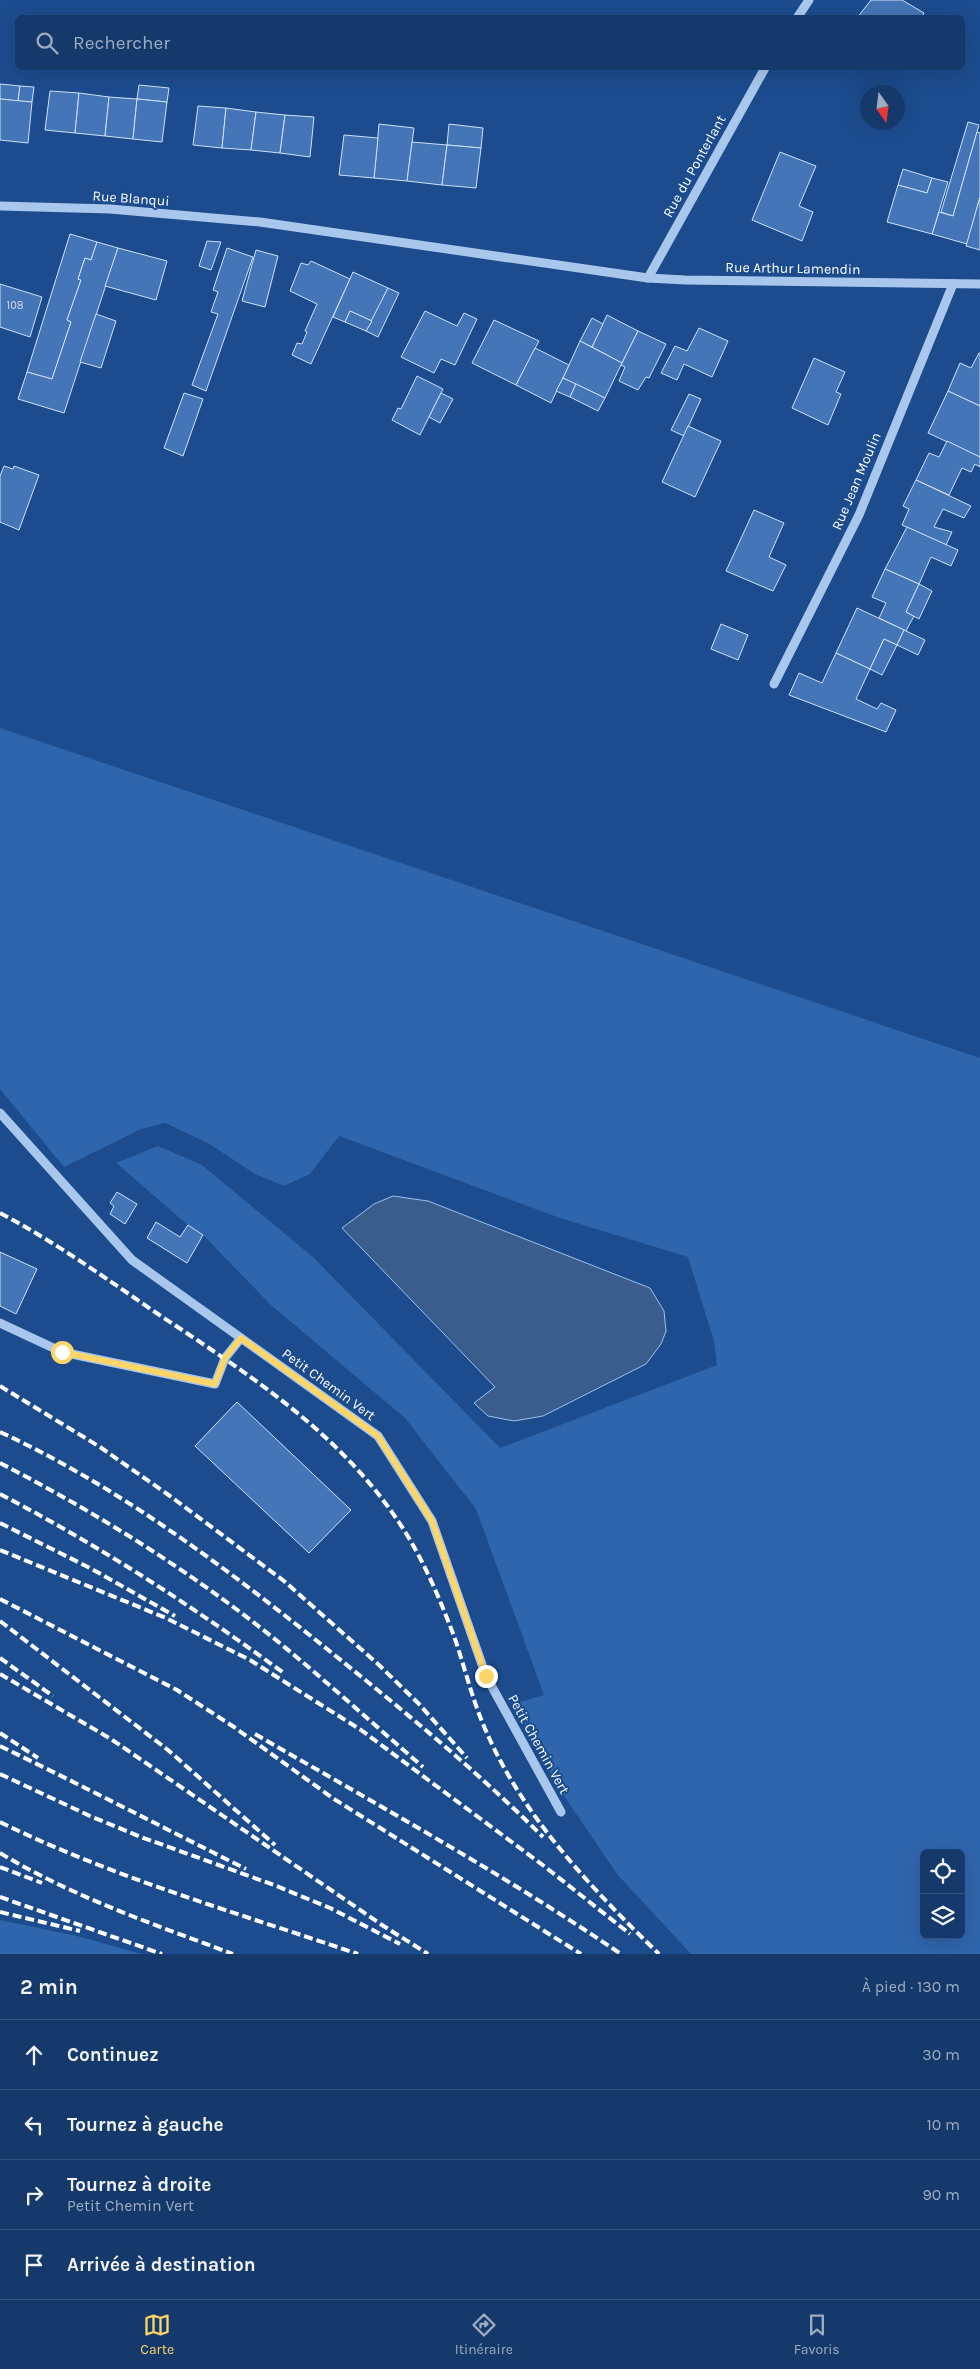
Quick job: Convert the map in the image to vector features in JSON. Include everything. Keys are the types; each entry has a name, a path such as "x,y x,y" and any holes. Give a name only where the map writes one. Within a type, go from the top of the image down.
{"street":[{"path":"799,15 809,0"},
{"name":"Rue du Ponterlant","path":"648,278 764,70"},
{"name":"Rue Blanqui","path":"0,206 110,209 260,222 606,273"},
{"name":"Rue Arthur Lamendin","path":"606,273 685,280 980,284"},
{"name":"Rue Jean Moulin","path":"774,684 858,515 953,284"},
{"name":"Petit Chemin Vert","path":"0,1113 132,1260 378,1436 432,1521 486,1676 561,1812"},
{"path":"0,1323 62,1352 215,1384 225,1358 241,1338"}],"shaded area":[{"path":"0,728 980,1058 980,1954 691,1954 617,1874 560,1790 512,1704 544,1695 476,1509 405,1418 271,1305 203,1235 188,1225 116,1163 158,1146 202,1165 313,1257 500,1448 717,1365 714,1341 688,1257 560,1218 339,1136 310,1174 284,1186 255,1174 208,1143 165,1123 141,1129 64,1167 0,1089"},
{"path":"393,1196 428,1201 650,1288 664,1311 666,1331 661,1344 646,1364 543,1416 514,1421 488,1416 474,1403 495,1387 342,1228 374,1204"},
{"path":"0,1920 81,1937 141,1954 0,1954"}],"building":[{"path":"871,0 902,0 924,13 923,15 859,15"},
{"path":"0,84 20,86 18,101 0,99"},
{"path":"139,85 169,88 167,102 137,99"},
{"path":"20,86 34,87 32,102 18,101"},
{"path":"50,91 79,93 75,133 45,130"},
{"path":"79,93 109,97 105,136 75,133"},
{"path":"109,97 137,99 133,139 105,136"},
{"path":"0,99 32,102 28,143 0,140"},
{"path":"137,99 167,102 162,142 133,139"},
{"path":"198,106 226,108 222,148 193,145"},
{"path":"226,108 256,112 251,150 222,148"},
{"path":"256,112 285,115 280,153 251,150"},
{"path":"285,115 314,117 310,157 280,153"},
{"path":"968,122 979,125 953,216 941,212"},
{"path":"379,124 414,128 407,181 374,178"},
{"path":"449,124 483,128 481,148 447,145"},
{"path":"977,132 980,133 980,197 967,244 932,234 939,212 953,216"},
{"path":"344,135 378,138 374,178 339,175"},
{"path":"412,142 447,145 442,185 407,181"},
{"path":"447,145 481,148 476,188 442,185"},
{"path":"780,152 816,166 799,206 813,212 802,241 752,220"},
{"path":"903,169 932,178 927,193 898,185"},
{"path":"932,178 948,182 932,234 887,222 898,185 927,193"},
{"path":"980,197 980,250 966,246"},
{"path":"70,234 97,242 91,260 85,258 78,279 81,280 67,320 71,322 52,379 27,372"},
{"path":"207,241 221,242 211,270 199,266"},
{"path":"97,242 118,248 64,413 18,399 27,372 52,379 71,322 67,320 81,280 78,279 85,258 91,260"},
{"path":"118,248 167,261 156,300 105,286"},
{"path":"227,248 253,257 206,391 192,385 218,314 211,312 218,292 213,290"},
{"path":"256,250 278,256 265,307 242,301"},
{"path":"311,261 350,279 311,364 292,355 297,343 302,344 307,332 305,331 317,304 290,291 301,263 308,265"},
{"path":"353,272 388,288 372,321 350,311 345,322 333,317"},
{"path":"0,284 42,297 30,337 0,327"},
{"path":"388,288 399,293 378,337 366,331"},
{"path":"350,311 372,321 366,331 345,322"},
{"path":"425,311 457,326 464,313 477,319 455,365 441,359 434,373 401,357"},
{"path":"96,314 116,321 101,368 80,362"},
{"path":"607,315 638,331 622,363 592,347"},
{"path":"592,318 603,324 592,347 580,341"},
{"path":"494,320 539,341 516,385 472,363"},
{"path":"699,328 728,341 712,377 684,364 677,380 661,373 675,346 687,351"},
{"path":"638,331 666,344 649,378 646,377 638,390 619,381 625,367 621,365"},
{"path":"580,341 622,363 605,398 563,378"},
{"path":"535,348 569,365 551,403 516,385"},
{"path":"979,353 980,406 948,391 960,363 971,368"},
{"path":"814,358 845,372 836,392 841,394 828,425 792,408"},
{"path":"417,376 443,389 420,435 392,420 398,408 401,409"},
{"path":"563,378 576,384 570,397 556,391"},
{"path":"576,384 605,398 598,411 570,397"},
{"path":"948,391 980,406 980,457 928,433"},
{"path":"184,393 203,399 183,456 164,448"},
{"path":"441,393 453,399 440,423 429,417"},
{"path":"689,394 701,399 684,436 671,430"},
{"path":"688,426 721,441 695,497 662,482"},
{"path":"947,441 980,457 980,467 975,464 971,472 962,468 949,495 916,480 929,453 939,457"},
{"path":"4,466 13,469 14,466 39,475 19,530 0,522 0,476"},
{"path":"916,480 971,506 964,518 943,509 934,527 952,532 946,545 902,525 909,509 903,506"},
{"path":"754,510 784,523 769,557 786,565 773,591 726,571"},
{"path":"907,527 958,550 951,566 931,557 919,584 885,569"},
{"path":"885,569 919,584 906,612 914,616 906,631 879,618 886,603 872,597"},
{"path":"919,584 932,591 919,619 906,612"},
{"path":"857,608 904,630 897,645 884,639 870,669 836,653"},
{"path":"721,624 748,635 738,660 711,649"},
{"path":"904,630 925,640 918,655 897,645"},
{"path":"884,639 897,645 882,675 870,669"},
{"path":"836,653 870,669 856,699 877,709 881,703 896,710 886,732 789,695 799,673 822,683"},
{"path":"117,1192 137,1204 125,1224 110,1214 114,1206 110,1203"},
{"path":"156,1222 180,1237 188,1225 203,1235 187,1263 147,1238"},
{"path":"0,1252 37,1269 16,1314 0,1306"},
{"path":"237,1402 351,1510 309,1553 195,1446"}],"railway":[{"path":"0,1213 79,1260 255,1381 318,1431 347,1458 374,1488 407,1534 429,1577 454,1636 483,1724 498,1757 516,1788 559,1848 583,1876 659,1954"},
{"path":"0,1386 100,1447 170,1496 284,1581 379,1665 419,1704 467,1758"},
{"path":"0,1432 45,1454 131,1504 214,1562 293,1622 413,1720 466,1765 543,1837"},
{"path":"0,1463 71,1501 140,1543 207,1588 271,1636 423,1767"},
{"path":"0,1494 146,1578 285,1674"},
{"path":"0,1523 90,1568 175,1616"},
{"path":"0,1550 166,1618 250,1660 361,1730 544,1866 630,1934"},
{"path":"0,1599 177,1690 234,1727 334,1799 581,1954"},
{"path":"0,1621 168,1750 275,1845"},
{"path":"0,1658 53,1696"},
{"path":"0,1674 111,1739 382,1925 428,1954"},
{"path":"0,1733 38,1758"},
{"path":"255,1734 486,1868 621,1954"},
{"path":"0,1746 246,1869"},
{"path":"0,1774 90,1816 141,1837 274,1885 330,1908 400,1944"},
{"path":"0,1822 43,1842 132,1878 358,1954"},
{"path":"0,1853 28,1869 85,1896 233,1954"},
{"path":"0,1867 42,1883"},
{"path":"0,1897 162,1954"},
{"path":"0,1912 80,1931"}],"route":[{"path":"62,1352 215,1384 225,1358 241,1338 378,1436 432,1521 486,1676"}]}
